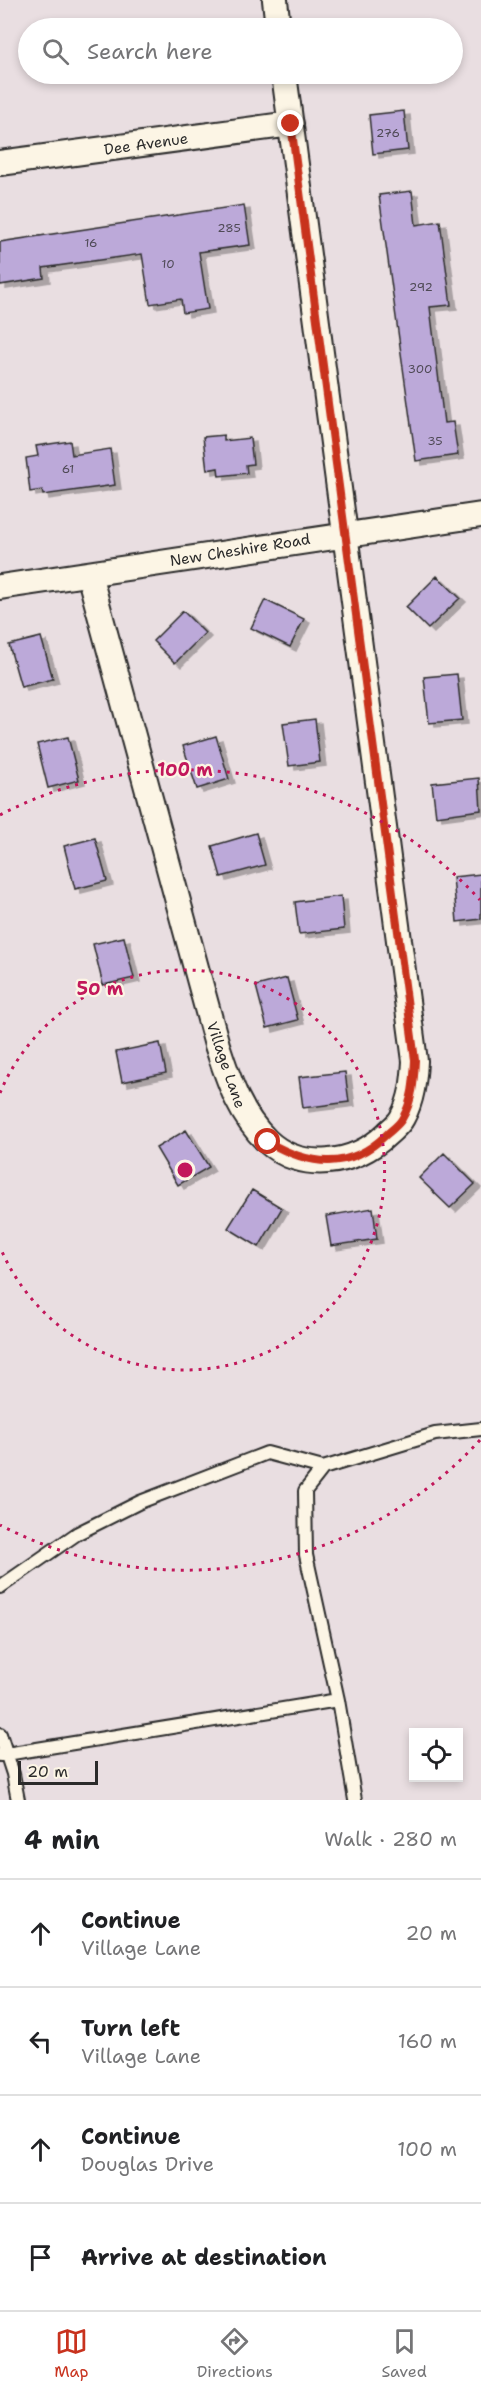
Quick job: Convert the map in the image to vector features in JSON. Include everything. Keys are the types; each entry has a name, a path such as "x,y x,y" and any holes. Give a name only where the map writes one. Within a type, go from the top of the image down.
{"street":[{"path":"275,0 277,18"},
{"name":"Village Lane","path":"89,574 229,1082 243,1114 268,1142 295,1157 323,1162 353,1157 378,1143 402,1119 413,1089 415,1060 285,84"},
{"name":"Dee Avenue","path":"0,163 291,124"},
{"name":"New Cheshire Road","path":"0,587 481,515"}],"lane":[{"path":"0,1587 88,1528 140,1502 267,1453 323,1468 435,1434 481,1429"},
{"path":"323,1468 305,1491 306,1555 338,1700 355,1800"},
{"path":"3,1754 338,1700"},
{"path":"0,1734 3,1754 18,1800"}],"building":[{"path":"404,111 408,150 373,154 369,115"},
{"path":"412,191 416,225 440,221 451,305 430,307 444,423 453,422 458,455 416,461 379,195"},
{"path":"244,205 250,245 199,252 208,309 183,313 181,299 150,304 142,254 43,268 44,278 0,285 0,242"},
{"path":"224,435 224,441 250,438 253,464 246,465 247,473 219,476 218,468 207,470 203,437"},
{"path":"70,441 72,455 110,449 115,485 43,495 42,490 30,492 26,458 38,456 36,446"},
{"path":"437,576 460,598 428,629 406,607"},
{"path":"265,600 304,619 290,647 251,628"},
{"path":"183,611 205,633 175,663 153,641"},
{"path":"41,637 53,679 21,687 9,645"},
{"path":"457,674 462,720 429,723 424,677"},
{"path":"315,719 320,762 289,766 283,723"},
{"path":"216,736 229,779 197,789 183,746"},
{"path":"68,737 79,780 48,788 37,744"},
{"path":"479,778 481,810 436,816 432,783"},
{"path":"256,833 265,865 221,877 212,846"},
{"path":"95,838 107,881 75,889 64,846"},
{"path":"481,874 481,919 457,922 453,877"},
{"path":"341,896 344,929 299,934 295,902"},
{"path":"124,937 134,978 103,985 93,944"},
{"path":"287,978 298,1020 267,1028 256,986"},
{"path":"160,1043 166,1073 122,1082 116,1052"},
{"path":"345,1072 349,1102 303,1108 299,1077"},
{"path":"186,1130 209,1167 178,1185 156,1148"},
{"path":"444,1153 475,1184 450,1208 419,1178"},
{"path":"252,1190 282,1208 259,1247 228,1228"},
{"path":"373,1208 377,1239 331,1246 326,1216"}],"route":[{"path":"268,1142 295,1157 323,1162 353,1157 378,1143 402,1119 413,1089 415,1060 291,124"}]}
